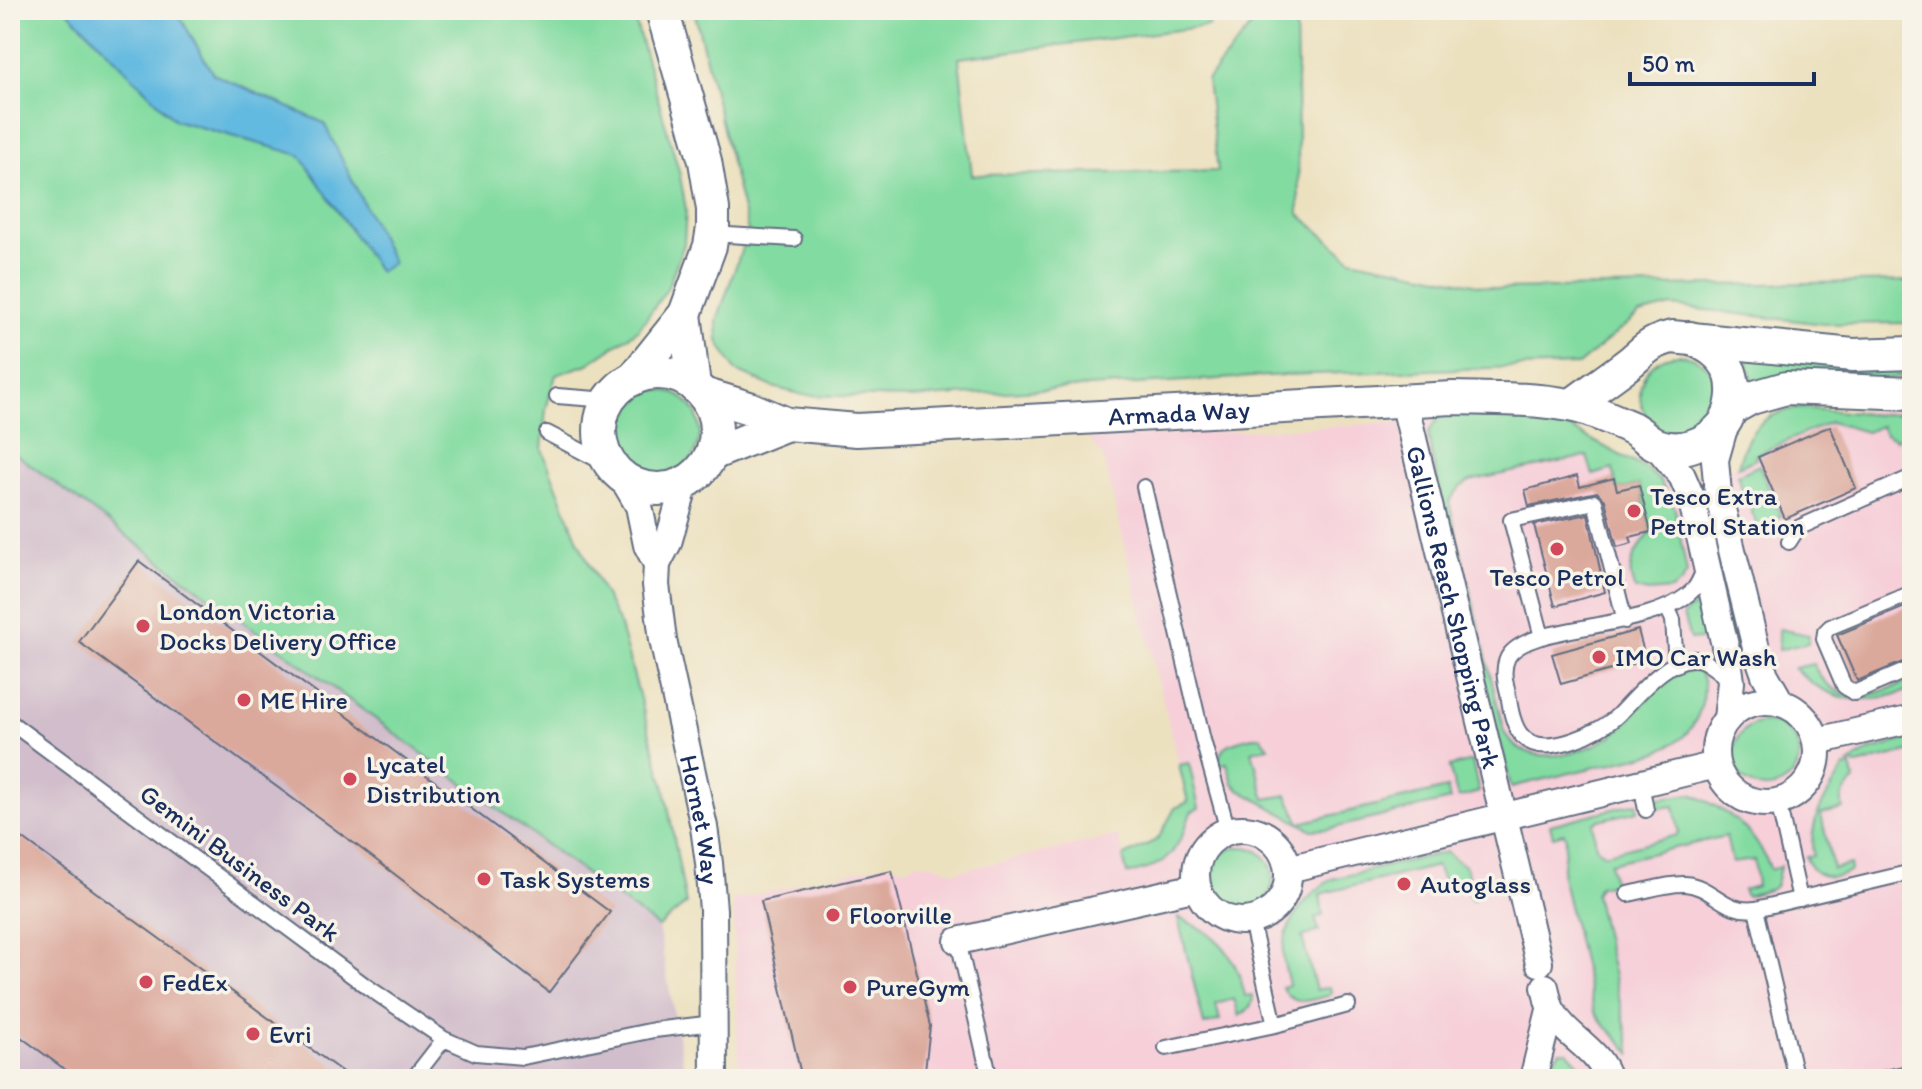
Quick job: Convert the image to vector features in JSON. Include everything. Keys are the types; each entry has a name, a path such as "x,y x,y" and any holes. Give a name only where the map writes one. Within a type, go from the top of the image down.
{"street":[{"path":"662,10 705,161 713,209 712,234 705,263 685,314 633,379 619,388 609,400 600,427 600,441 617,472 641,487 664,490 685,483"},
{"path":"685,314 699,390 712,408 716,423 712,454"},
{"path":"1572,405 1629,363 1641,350 1655,341 1672,337 1853,355 1912,353"},
{"path":"1690,338 1707,345 1721,357 1730,373 1733,391 1715,460 1718,493 1757,652 1765,675 1781,703"},
{"path":"1629,363 1621,386 1624,409 1645,437 1682,476 1691,497 1731,682 1727,719"},
{"name":"Armada Way","path":"633,379 665,373 680,377 699,390 787,424 857,430 1404,401 1505,399 1572,405 1671,448 1694,445 1715,433 1728,415 1751,398 1786,388 1912,393"},
{"name":"Gallions Reach Shopping Park","path":"1404,401 1545,986 1568,1033 1595,1054 1604,1065 1608,1079"},
{"name":"Armada Way","path":"685,483 701,471 712,454 787,424"},
{"name":"Hornet Way","path":"617,472 639,506 647,545 657,564"},
{"name":"Hornet Way","path":"685,483 668,543 657,564 656,585 663,640 709,863 713,910 714,1079"},
{"path":"1766,700 1781,703 1804,717 1817,741 1817,757 1805,786 1793,796 1778,802 1762,803 1746,799 1733,791 1716,765 1718,733 1727,719 1738,709 1766,700"},
{"path":"1817,741 1912,719"},
{"path":"1288,869 1716,765"},
{"path":"1241,829 1267,836 1285,856 1288,883 1275,907 1251,921 1237,921 1212,910 1197,887 1199,859 1216,837 1228,831 1241,829"},
{"path":"958,941 1197,887"},
{"name":"Gallions Reach Shopping Park","path":"1533,1079 1545,986"}],"lane":[{"path":"712,234 794,239"},
{"path":"557,396 609,400"},
{"path":"547,433 617,472"},
{"path":"1789,542 1798,528 1912,477"},
{"path":"1144,487 1203,740 1228,831"},
{"path":"1542,637 1511,520 1595,502 1625,621"},
{"path":"1707,565 1695,588 1667,607 1625,621 1531,639 1509,656 1504,675 1516,726 1525,740 1541,746 1564,743 1607,726 1646,685 1686,660 1702,660 1731,682"},
{"path":"1912,593 1830,627 1824,639 1844,686 1854,693 1912,668"},
{"path":"1667,607 1673,620 1676,665"},
{"name":"Gemini Business Park","path":"10,722 366,986 444,1039 476,1053 523,1057 654,1030 714,1023"},
{"path":"1641,783 1646,810"},
{"path":"1778,802 1800,899"},
{"path":"1628,894 1686,884 1702,889 1741,911 1912,872"},
{"path":"1756,909 1796,1079"},
{"path":"1251,921 1275,1025"},
{"path":"958,941 990,1079"},
{"path":"1166,1048 1275,1025 1348,1005"},
{"path":"413,1079 444,1039"},
{"path":"1882,1079 1912,1072"}],"shaded area":[{"path":"1912,409 1912,1079 739,1079 733,900 887,864 906,868 917,863 932,864 955,872 1118,835 1124,857 1158,839 1175,808 1188,802 1103,457 1089,439 1442,420 1586,437 1662,479 1737,466 1743,446 1756,427 1776,414"},
{"path":"10,450 658,927 686,1079 10,1079"}],"green space":[{"path":"10,10 67,10 175,120 300,155 379,272 324,123 213,74 176,10 632,10 679,171 686,209 684,244 667,289 638,330 588,364 556,375 546,409 542,449 579,543 620,626 665,789 686,904 658,927 10,450"},
{"path":"694,10 1208,10 1209,26 959,58 972,175 1218,171 1207,80 1259,17 1258,10 1296,10 1299,214 1351,259 1498,289 1912,281 1912,323 1824,324 1672,306 1639,314 1578,365 1285,375 910,398 803,395 773,387 736,371 718,341 717,321 748,231"},
{"path":"1679,355 1694,358 1706,367 1715,379 1718,394 1715,409 1706,421 1694,430 1679,433 1664,430 1652,421 1643,409 1640,394 1643,379 1652,367 1664,358"},
{"path":"1747,358 1912,366 1912,377 1753,384"},
{"path":"658,390 674,393 688,402 697,416 700,432 697,448 688,462 674,471 658,474 642,471 628,462 619,448 616,432 619,416 628,402 642,393"},
{"path":"1803,408 1878,415 1912,412 1912,433 1896,439 1885,434 1881,426 1866,432 1830,422 1755,455 1756,459 1738,467 1746,443 1759,425 1778,413"},
{"path":"1441,414 1479,415 1566,426 1646,469 1660,481 1675,509 1687,573 1681,583 1671,590 1648,592 1635,589 1630,573 1633,559 1651,532 1639,485 1617,490 1613,469 1593,475 1587,456 1470,481 1460,487 1449,502 1504,732 1513,744 1539,755 1585,749 1622,727 1650,695 1672,677 1699,671 1704,686 1700,711 1681,739 1655,753 1511,787 1431,453 1428,433"},
{"path":"1759,465 1781,516 1769,522 1761,533 1738,475"},
{"path":"1698,603 1704,605 1710,637 1705,640 1690,639 1683,615"},
{"path":"1779,629 1809,635 1808,643 1778,650"},
{"path":"1813,664 1822,679 1844,693 1869,694 1912,681 1912,690 1864,699 1835,695 1794,668"},
{"path":"1766,722 1779,725 1789,732 1796,742 1799,755 1796,768 1789,778 1779,785 1766,788 1753,785 1743,778 1736,768 1733,755 1736,742 1743,732 1753,725"},
{"path":"1261,737 1269,747 1252,751 1265,799 1287,795 1300,823 1447,788 1450,800 1329,829 1312,830 1239,790 1233,783 1227,763 1219,765 1224,748"},
{"path":"1912,738 1912,751 1857,765 1849,764 1868,751"},
{"path":"1472,761 1479,792 1458,798 1449,767"},
{"path":"1189,763 1199,808 1191,812 1182,837 1170,855 1153,867 1127,874 1123,857 1158,839 1175,808 1188,802 1179,765"},
{"path":"1845,767 1851,767 1855,781 1844,793 1843,809 1821,814 1833,869 1850,864 1851,870 1838,876 1824,876 1813,870 1806,857 1813,856 1813,831 1820,809"},
{"path":"1692,794 1730,815 1749,832 1771,869 1780,866 1776,885 1746,896 1743,890 1757,886 1754,860 1732,863 1726,836 1610,863 1614,883 1599,886 1595,894 1632,1055 1594,1011 1562,876 1566,837 1564,833 1553,836 1550,825 1637,803 1638,811 1593,824 1596,847 1604,854 1677,835 1674,806 1652,809 1651,799"},
{"path":"1242,847 1254,849 1264,856 1271,866 1271,890 1264,900 1254,907 1242,909 1230,907 1220,900 1213,890 1211,878 1213,866 1220,856 1230,849"},
{"path":"1446,852 1466,867 1475,899 1472,900 1460,886 1443,880 1437,866 1320,894 1323,915 1315,918 1319,931 1302,937 1316,990 1330,987 1330,995 1297,1001 1286,994 1282,987 1289,985 1283,957 1284,941 1299,910 1314,892 1332,879"},
{"path":"1178,918 1215,938 1231,957 1245,996 1253,995 1251,1005 1239,1016 1234,999 1216,1004 1220,1020 1204,1025"},
{"path":"1560,1051 1567,1051 1593,1079 1545,1079"}],"water":[{"path":"67,10 176,10 213,74 324,123 393,263 379,272 300,155 175,120"}],"building":[{"path":"1830,426 1856,488 1785,519 1758,457"},
{"path":"1577,476 1580,487 1614,478 1617,490 1639,485 1651,532 1630,537 1632,543 1617,547 1605,500 1597,492 1529,506 1525,490"},
{"path":"1588,514 1605,592 1555,606 1534,525"},
{"path":"139,561 610,912 549,992 359,847 79,642"},
{"path":"1912,604 1912,658 1857,681 1837,635"},
{"name":"IMO Car Wash","path":"1638,630 1646,660 1561,684 1552,654"},
{"path":"10,829 352,1079 78,1079 10,1029"},
{"path":"892,871 930,1026 924,1079 802,1079 761,901"}],"place":[{"name":"Tesco Extra Petrol Station","path":"1634,511"},
{"name":"Tesco Petrol","path":"1557,549"},
{"name":"London Victoria Docks Delivery Office","path":"143,626"},
{"name":"IMO Car Wash","path":"1599,657"},
{"name":"ME Hire","path":"244,700"},
{"name":"Lycatel Distribution","path":"350,779"},
{"name":"Task Systems","path":"484,879"},
{"name":"Autoglass","path":"1404,884"},
{"name":"Floorville","path":"833,915"},
{"name":"FedEx","path":"146,982"},
{"name":"PureGym","path":"850,987"},
{"name":"Evri","path":"253,1034"}]}
